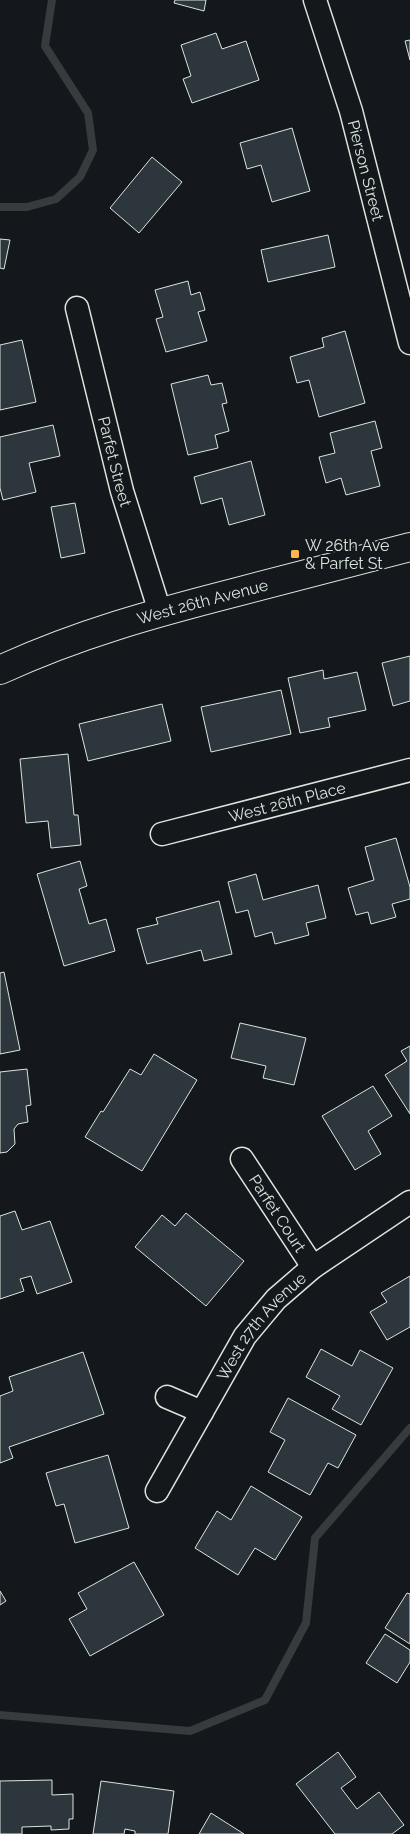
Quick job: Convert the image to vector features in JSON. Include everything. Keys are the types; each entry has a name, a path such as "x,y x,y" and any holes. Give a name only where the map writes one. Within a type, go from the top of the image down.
{"street":[{"name":"Pierson Street","path":"315,0 351,111 410,343"},
{"name":"Parfet Street","path":"77,308 122,491 160,612"},
{"name":"West 26th Avenue","path":"0,670 59,645 106,628 160,612 410,547"},
{"name":"West 26th Place","path":"162,834 410,770"},
{"name":"Parfet Court","path":"242,1159 312,1267"},
{"name":"West 27th Avenue","path":"157,1491 245,1336 276,1299 312,1267 410,1202"},
{"path":"167,1397 202,1412"}],"building":[{"path":"175,0 206,0 204,11 174,3"},
{"path":"216,33 222,49 246,41 259,80 192,103 183,79 191,76 181,45"},
{"path":"410,40 410,60 405,41"},
{"path":"292,128 310,191 272,202 261,165 247,169 240,143"},
{"path":"152,157 182,182 139,233 110,208"},
{"path":"328,235 335,267 268,282 261,250"},
{"path":"0,239 10,240 4,269 0,268"},
{"path":"188,281 191,295 200,292 205,310 198,312 207,341 166,352 156,319 163,317 155,290"},
{"path":"345,331 365,403 319,417 309,380 297,383 290,357 324,347 322,338"},
{"path":"22,340 36,402 0,410 0,345"},
{"path":"208,375 211,385 222,383 227,403 222,404 229,431 215,435 218,448 188,455 171,384"},
{"path":"375,421 382,448 371,451 380,486 346,495 341,478 326,483 319,457 335,453 330,433"},
{"path":"53,425 60,456 29,463 36,492 3,500 0,488 0,437"},
{"path":"251,461 265,515 229,525 222,498 201,504 194,477"},
{"path":"75,503 85,553 61,558 51,507"},
{"path":"410,656 410,701 393,706 382,663"},
{"path":"323,670 324,679 357,672 366,710 328,718 330,727 300,733 288,678"},
{"path":"281,690 291,734 211,752 201,707"},
{"path":"162,704 171,741 88,761 79,724"},
{"path":"68,754 74,815 78,815 81,845 51,848 48,821 26,823 20,759"},
{"path":"396,838 410,887 410,899 392,904 396,917 371,924 368,912 356,915 348,888 374,880 365,847"},
{"path":"80,861 87,886 79,889 89,924 106,919 115,951 64,966 37,874"},
{"path":"256,874 263,900 318,885 326,918 306,923 309,935 275,944 272,932 255,937 248,910 236,913 228,882"},
{"path":"219,901 232,954 204,961 201,950 147,964 137,929 158,924 156,918"},
{"path":"4,972 20,1050 0,1054 0,973"},
{"path":"240,1023 306,1038 294,1085 263,1078 266,1066 231,1058"},
{"path":"410,1046 410,1114 385,1075 407,1061 401,1051"},
{"path":"154,1054 197,1080 142,1171 85,1137 130,1069 141,1075"},
{"path":"27,1069 31,1105 26,1106 28,1122 18,1124 14,1129 15,1144 7,1152 0,1153 0,1072"},
{"path":"373,1086 392,1116 368,1131 381,1154 355,1170 322,1116"},
{"path":"15,1211 22,1230 50,1221 72,1282 37,1294 31,1276 20,1279 24,1291 0,1299 0,1216"},
{"path":"186,1213 244,1261 206,1306 135,1247 162,1215 175,1226"},
{"path":"410,1276 410,1327 387,1340 370,1312 387,1302 381,1293"},
{"path":"321,1349 352,1366 360,1350 393,1368 361,1425 332,1409 340,1396 306,1377"},
{"path":"83,1352 104,1414 9,1447 13,1458 0,1463 0,1396 13,1391 9,1377"},
{"path":"288,1398 356,1435 338,1468 328,1463 310,1495 268,1472 285,1440 270,1432"},
{"path":"108,1455 129,1528 75,1543 64,1504 56,1506 46,1473"},
{"path":"251,1486 302,1517 275,1560 255,1548 238,1575 195,1548 217,1511 231,1520"},
{"path":"134,1562 164,1615 90,1656 69,1619 87,1609 78,1593"},
{"path":"0,1591 6,1601 0,1605"},
{"path":"407,1593 410,1594 410,1644 385,1628"},
{"path":"385,1634 410,1650 410,1662 397,1683 366,1663"},
{"path":"338,1752 356,1777 341,1788 357,1809 379,1792 404,1825 392,1834 335,1834 296,1784"},
{"path":"52,1780 52,1795 73,1794 73,1819 69,1819 69,1829 51,1830 51,1826 22,1827 22,1834 0,1834 0,1781"},
{"path":"101,1781 174,1791 168,1834 135,1834 135,1831 125,1829 124,1834 93,1834"},
{"path":"211,1813 244,1834 199,1834"}],"waterway":[{"path":"0,207 27,207 56,199 80,177 93,150 88,113 45,46 52,0"},
{"path":"0,1715 190,1731 265,1700 306,1623 315,1538 410,1428"}],"place":[{"name":"W 26th Ave & Parfet St","path":"295,554"}]}
